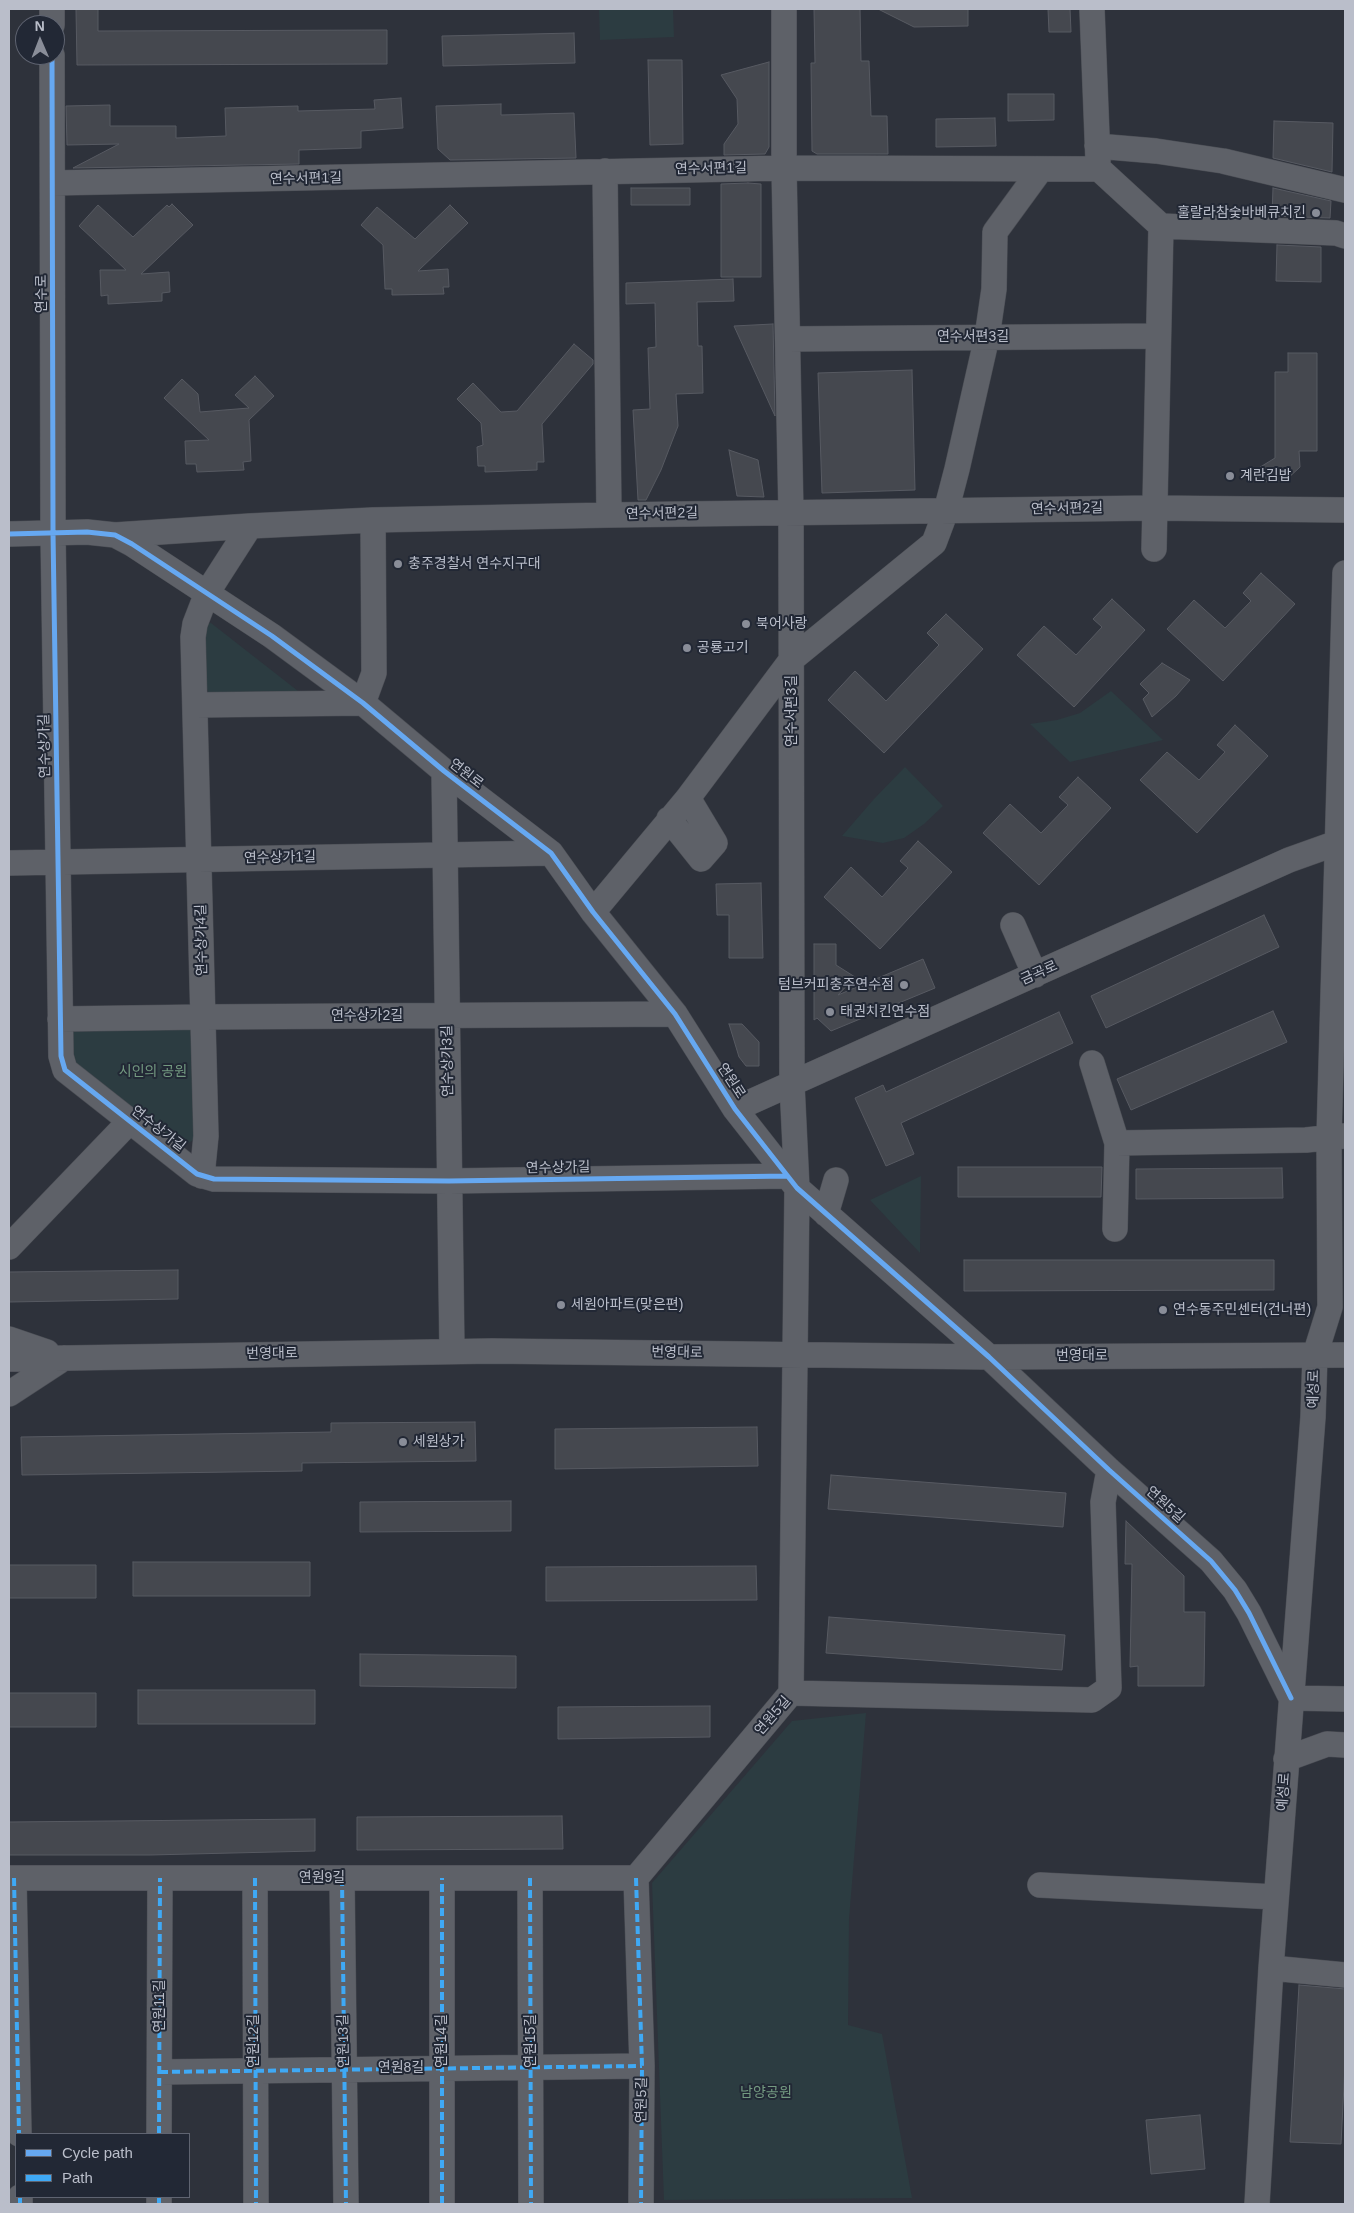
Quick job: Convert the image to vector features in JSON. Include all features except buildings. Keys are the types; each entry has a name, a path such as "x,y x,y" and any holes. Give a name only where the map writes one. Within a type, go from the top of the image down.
{"street":[{"name":"연수서편3길","path":"784,9 784,168 792,659 792,1182"},
{"path":"1092,9 1098,157 1161,226 1154,549"},
{"name":"연수로","path":"52,65 53,533"},
{"name":"연수서편1길","path":"53,183 784,168 1041,168 1098,157 1156,151 1223,161 1345,190"},
{"path":"593,912 688,798 792,659 934,543 946,511 987,337 994,289 995,232 1041,168"},
{"path":"604,171 609,515"},
{"path":"1161,226 1336,233 1345,236"},
{"name":"연수서편3길","path":"788,339 1158,336"},
{"name":"연수서편2길","path":"115,536 250,526 373,520 609,515 1154,508 1345,510"},
{"path":"196,705 363,703 374,673 373,520"},
{"path":"207,593 250,526"},
{"name":"연원로","path":"9,534 87,532 115,536 132,544 272,636 363,703 444,771 551,853 593,912 675,1014 735,1109 792,1182 826,1214"},
{"name":"연수상가길","path":"53,533 60,1020 61,1056 65,1070 197,1174 214,1179 792,1182"},
{"name":"예성로","path":"1257,2204 1276,1897 1313,1417 1315,1355 1330,1307 1337,1137 1345,574"},
{"name":"연수상가4길","path":"202,1176 206,1136 194,630 207,593"},
{"name":"연수상가3길","path":"444,771 452,1352"},
{"path":"669,819 701,860 715,843 688,798"},
{"name":"금곡로","path":"735,1109 1289,860 1341,842"},
{"name":"연수상가1길","path":"9,863 551,853"},
{"path":"1013,925 1035,975"},
{"name":"연수상가2길","path":"60,1020 203,1017 675,1014"},
{"path":"1092,1063 1117,1143 1115,1229"},
{"path":"9,1247 130,1121"},
{"path":"1117,1143 1306,1140 1337,1137"},
{"path":"826,1214 836,1180"},
{"path":"791,1693 794,1354 797,1298 792,1182"},
{"name":"연원5길","path":"826,1214 989,1357 1108,1470 1211,1561 1235,1590 1249,1613 1291,1698"},
{"path":"9,1339 64,1358"},
{"name":"번영대로","path":"9,1359 452,1352 989,1357 1345,1355"},
{"path":"9,1394 64,1358"},
{"name":"연원5길","path":"641,2204 642,2066 636,1878 791,1693 1092,1700 1109,1688 1103,1502 1108,1470"},
{"path":"1291,1698 1345,1700"},
{"path":"1286,1759 1327,1744 1345,1745"},
{"path":"11,1878 19,2133"},
{"name":"연원9길","path":"11,1878 636,1878"},
{"name":"연원11길","path":"159,2133 160,1878"},
{"name":"연원12길","path":"254,1878 256,2204"},
{"name":"연원13길","path":"342,1878 346,2204"},
{"name":"연원14길","path":"442,1878 442,2204"},
{"name":"연원15길","path":"530,1878 531,2204"},
{"path":"1040,1885 1276,1897"},
{"path":"1271,1968 1345,1975"},
{"name":"연원8길","path":"160,2072 254,2069 642,2066"}],"green space":[{"path":"599,9 673,9 674,37 600,40"},
{"path":"211,623 298,691 211,697 205,686 204,624"},
{"path":"1111,691 1163,740 1070,762 1030,724 1057,720 1080,713"},
{"path":"905,767 943,806 924,824 904,838 883,843 842,836 874,799"},
{"name":"시인의 공원","path":"199,1025 199,1137 177,1149 70,1066 68,1027"},
{"path":"921,1176 920,1253 870,1200"},
{"name":"남양공원","path":"866,1713 849,1919 848,2025 882,2034 912,2198 664,2200 652,1883 792,1721"}],"marked path":[{"path":"14,1878 19,2133"},
{"path":"159,2133 160,1878"},
{"path":"255,1878 256,2204"},
{"path":"342,1878 346,2204"},
{"path":"442,1878 442,2204"},
{"path":"530,1878 531,2204"},
{"path":"636,1878 642,2066 641,2204"},
{"path":"160,2072 642,2066"},
{"path":"20,2198 20,2204"},
{"path":"159,2198 159,2204"}],"cycle path":[{"path":"52,65 53,533 61,1056 65,1070 197,1174 214,1179 449,1181 787,1176"},
{"path":"9,534 87,532 115,535 132,544 272,636 363,703 444,771 551,853 593,912 675,1014 735,1109 797,1188 989,1357 1109,1470 1211,1561 1235,1590 1249,1613 1291,1698"}],"place":[{"name":"훌랄라참숯바베큐치킨","path":"1316,213"},
{"name":"계란김밥","path":"1230,476"},
{"name":"충주경찰서 연수지구대","path":"398,564"},
{"name":"북어사랑","path":"746,624"},
{"name":"공룡고기","path":"687,648"},
{"name":"텀브커피충주연수점","path":"904,985"},
{"name":"태권치킨연수점","path":"830,1012"},
{"name":"세원아파트(맞은편)","path":"561,1305"},
{"name":"연수동주민센터(건너편)","path":"1163,1310"},
{"name":"세원상가","path":"403,1442"}]}
